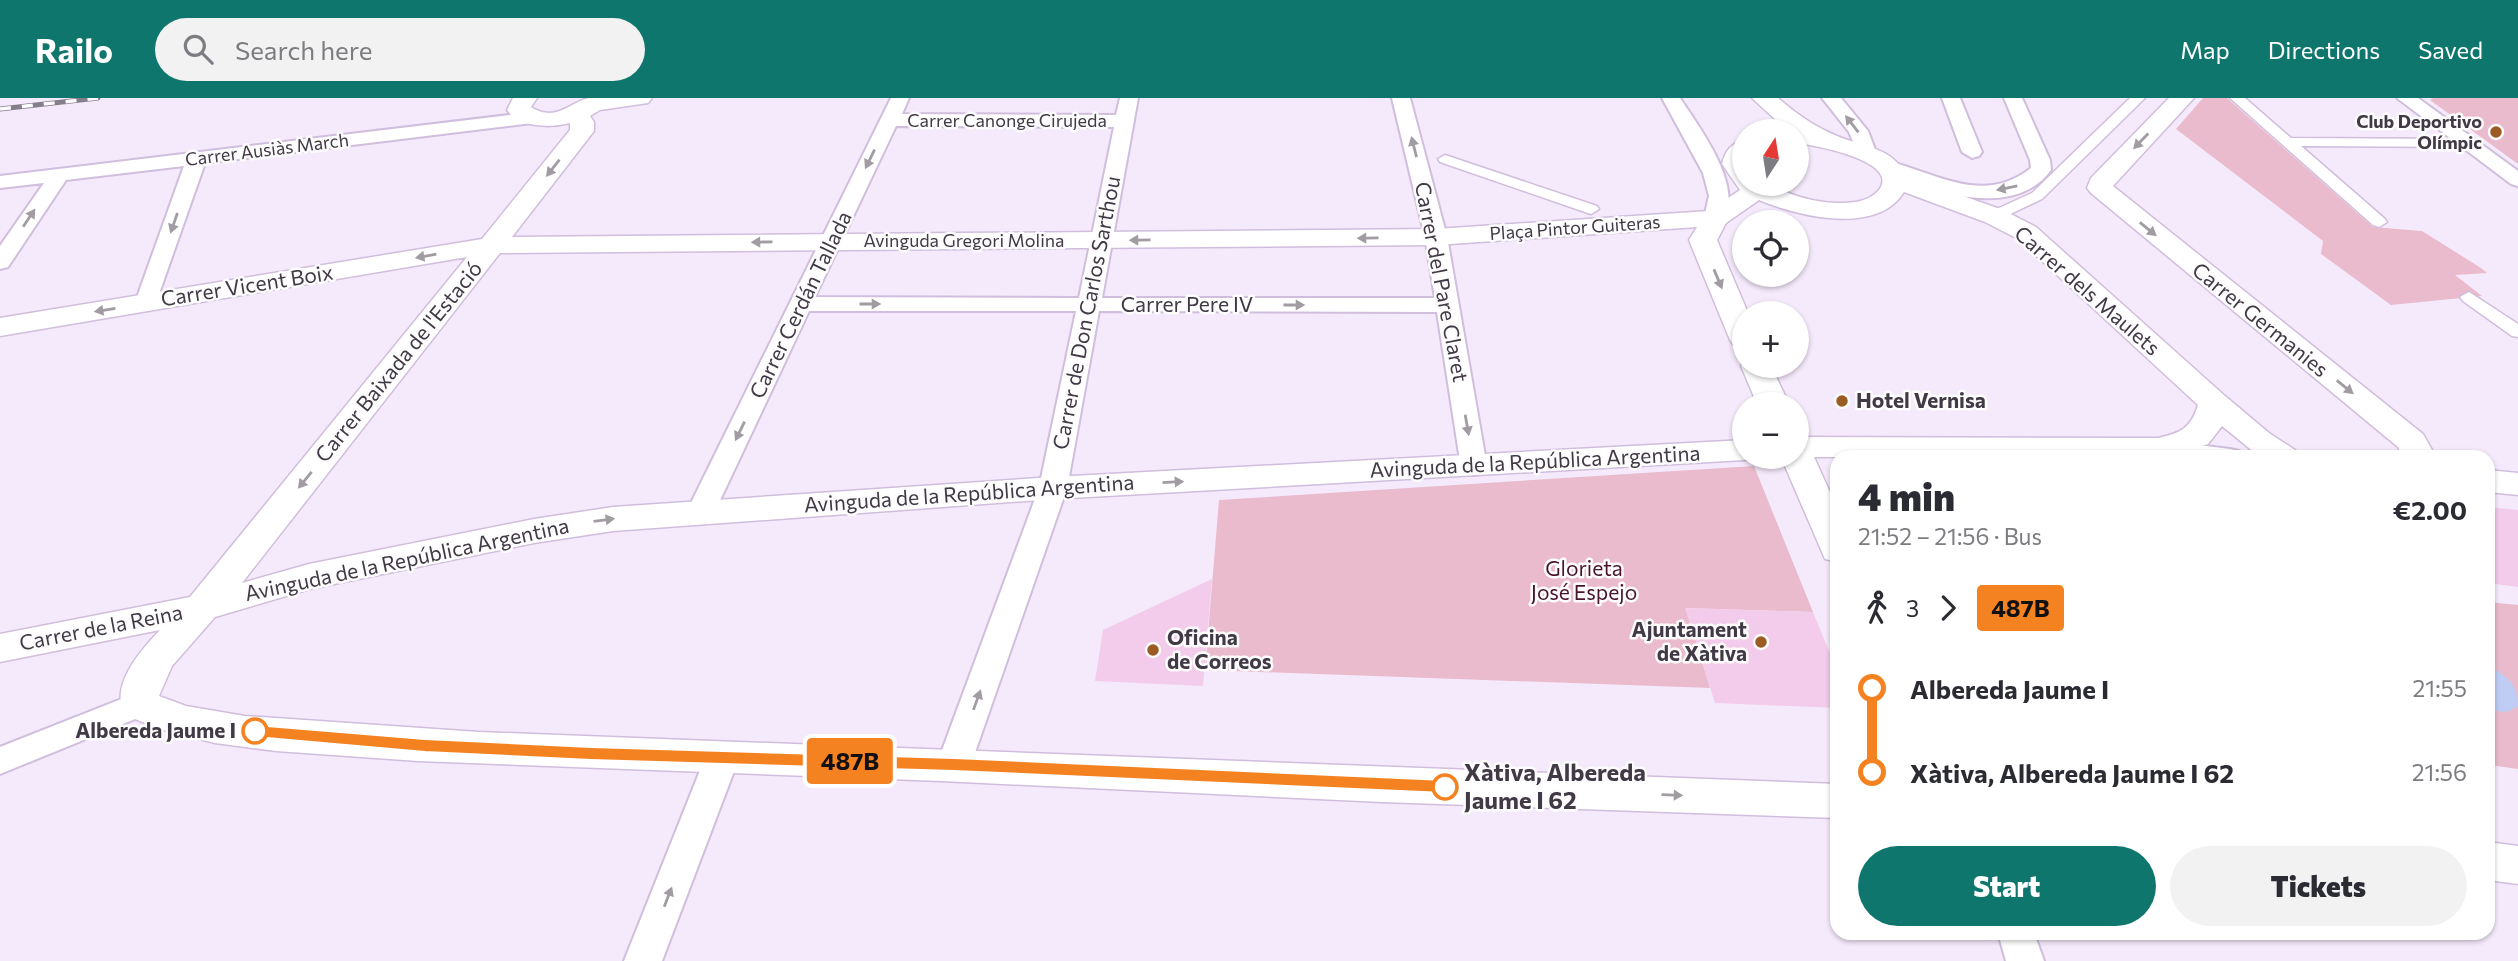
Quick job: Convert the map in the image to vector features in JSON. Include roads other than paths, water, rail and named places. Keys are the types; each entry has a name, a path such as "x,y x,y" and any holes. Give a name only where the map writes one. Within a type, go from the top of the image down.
{"street":[{"path":"528,105 589,105 640,98"},
{"name":"Carrer Cerdán Tallada","path":"701,511 900,98"},
{"name":"Carrer de Don Carlos Sarthou","path":"954,764 1053,488 1129,98"},
{"name":"Carrer del Pare Claret","path":"1401,98 1436,237 1474,467"},
{"path":"1671,98 1693,133 1719,195 1715,218"},
{"path":"1744,98 1749,119"},
{"path":"1764,98 1786,117 1825,139"},
{"path":"1831,98 1858,131 1866,152"},
{"path":"1951,98 1972,152"},
{"path":"1788,196 1800,206 1849,209 1869,206 1885,199 1893,190 1891,173 1952,188 1993,191 2028,182 2041,170 2040,160 2012,98"},
{"path":"1994,216 2037,196 2138,98"},
{"name":"Carrer Germanies","path":"2182,98 2099,183 2106,195 2411,441 2416,450"},
{"path":"2237,98 2379,222"},
{"path":"2406,98 2518,180"},
{"name":"Carrer Ausiàs March","path":"0,182 197,158 528,105"},
{"name":"Carrer Ausiàs March","path":"0,170 528,105"},
{"name":"Carrer Baixada de l'Estació","path":"139,704 139,691 158,657 253,546 493,245 582,131 582,122 589,105"},
{"name":"Carrer Canonge Cirujeda","path":"889,120 1125,121"},
{"path":"1693,133 1717,155 1732,158"},
{"path":"1810,137 1825,139"},
{"name":"Carrer dels Maulets","path":"1825,139 1866,152 1891,173 2028,233 2214,403 2256,450"},
{"path":"2287,142 2468,143"},
{"path":"146,303 197,158"},
{"name":"Plaça Pintor Guiteras","path":"1445,159 1591,209"},
{"path":"0,262 59,175"},
{"path":"1732,186 1703,240 1732,309"},
{"name":"Plaça Pintor Guiteras","path":"1436,237 1715,218"},
{"name":"Avinguda Gregori Molina","path":"493,245 1436,237"},
{"name":"Carrer Vicent Boix","path":"0,327 493,245"},
{"path":"2469,297 2518,332"},
{"name":"Carrer Pere IV","path":"802,304 1447,305"},
{"path":"2158,448 2184,443 2200,435 2209,425 2214,403"},
{"path":"1809,447 2224,450"},
{"name":"Avinguda de la República Argentina","path":"202,608 292,580 575,523 701,511 1053,488 1732,451"},
{"path":"1802,469 1830,532"},
{"path":"2495,482 2518,484"},
{"path":"253,546 251,559 262,571 292,580"},
{"name":"Carrer de la Reina","path":"0,648 202,608"},
{"path":"0,761 139,704 157,714 198,724 304,737 466,748 954,764 1230,779 1830,801"},
{"path":"643,961 722,758"},
{"path":"2495,861 2518,865"},
{"path":"2018,940 2025,961"}],"water":[{"path":"2495,669 2510,681 2516,692 2518,706 2507,712 2495,711"}],"railway":[{"path":"0,109 98,98"}],"place":[{"name":"Club Deportivo Olímpic","path":"2496,132"},
{"name":"Hotel Vernisa","path":"1842,401"},
{"name":"Ajuntament de Xàtiva","path":"1761,642"},
{"name":"Oficina de Correos","path":"1153,650"},
{"name":"Albereda Jaume I","path":"255,731"},
{"name":"Xàtiva, Albereda Jaume I 62","path":"1445,787"}],"park label":[{"name":"Glorieta José Espejo","path":"1584,581"}]}
